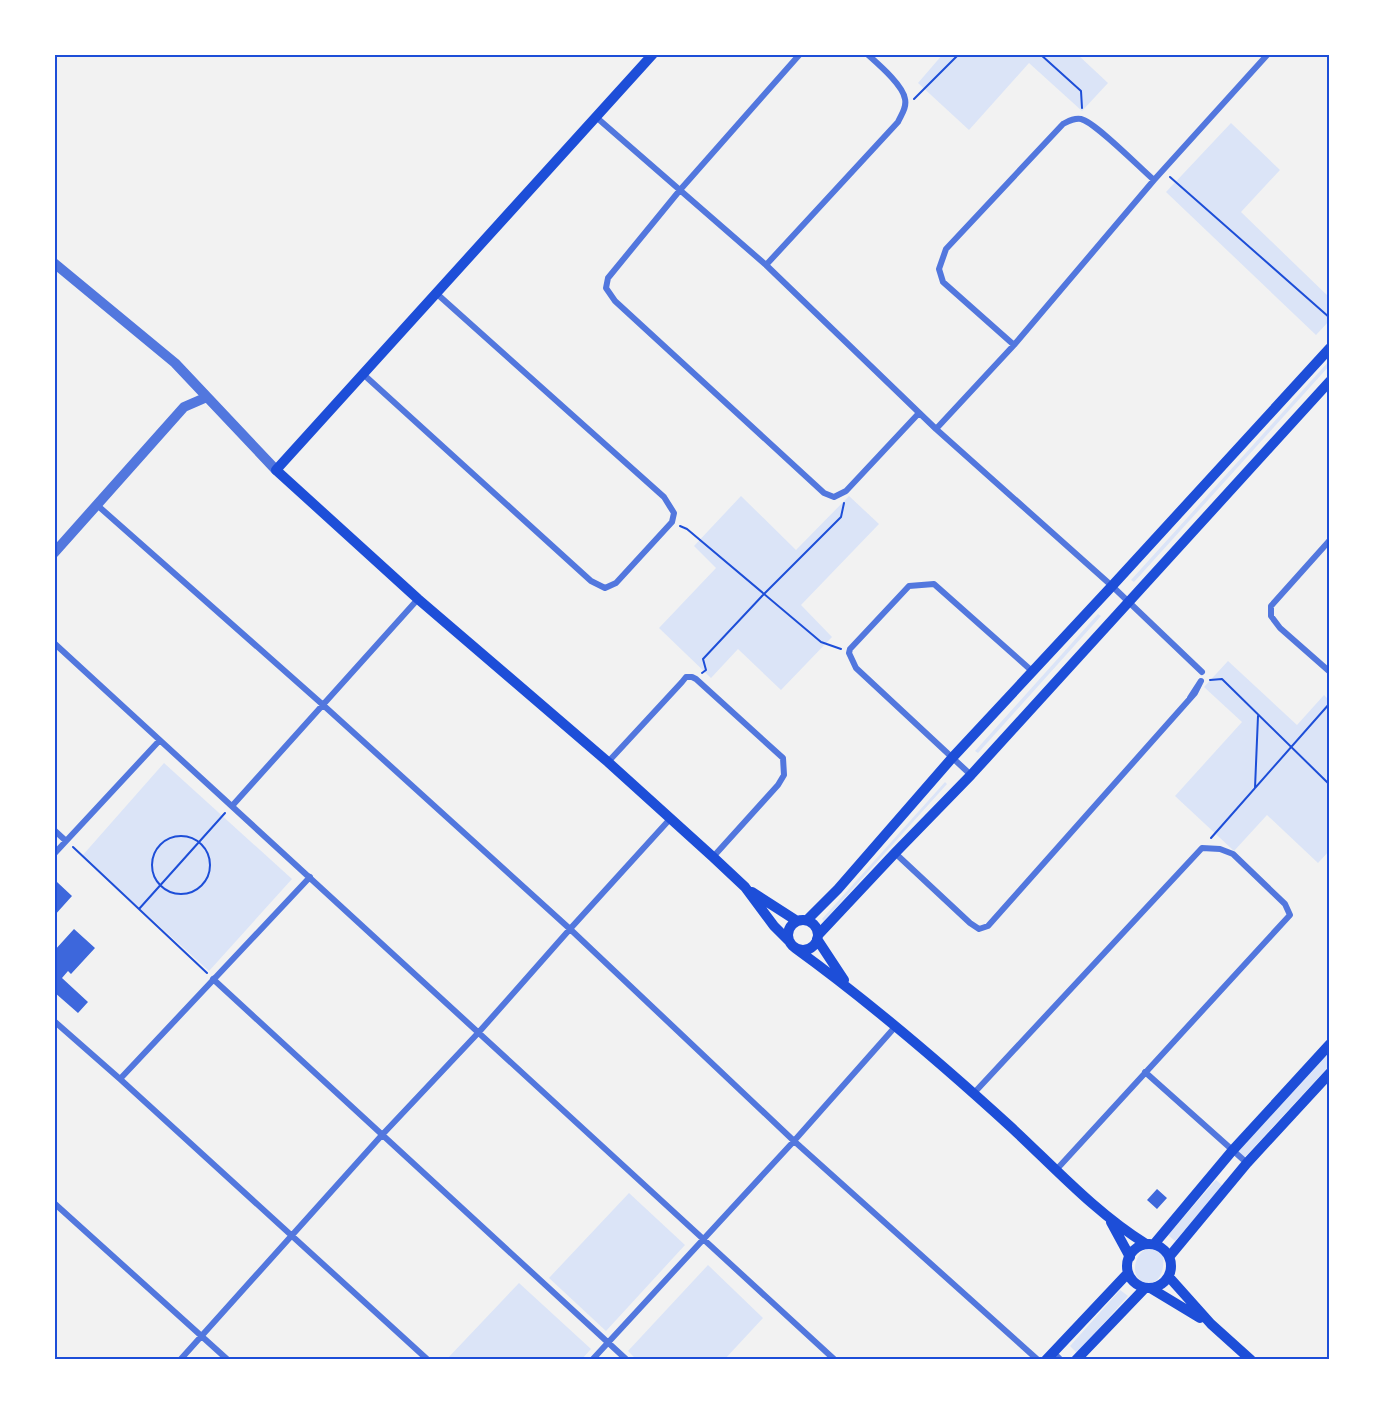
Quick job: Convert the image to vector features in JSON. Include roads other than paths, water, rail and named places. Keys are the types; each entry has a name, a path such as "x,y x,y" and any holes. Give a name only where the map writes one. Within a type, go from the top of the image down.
{"main road":[{"path":"653,54 276,470 418,599 608,762 713,857 745,887 774,926 793,945 848,986 974,1093 1109,1220 1162,1248 1169,1257 1172,1268 1169,1278 1161,1286 1148,1289 1076,1360"},
{"path":"1330,348 802,921 790,928 789,933 793,945 804,950 808,949 895,853 971,775 1330,381"},
{"path":"745,887 802,921 815,926 818,937 848,986"},
{"path":"1211,1324 1134,1283 1128,1273 1127,1266 1130,1257 1137,1247 1150,1243 1330,1044"},
{"path":"1169,1257 1246,1163 1330,1073"},
{"path":"1109,1220 1130,1257"},
{"path":"1053,1357 1128,1273"},
{"path":"1169,1278 1211,1324 1251,1360"}],"street":[{"path":"800,54 680,190 608,278 606,288 615,301 824,493 834,497 846,491 919,413"},
{"path":"766,265 897,122 905,107 905,97 888,74 867,54"},
{"path":"936,429 1014,345 1154,180 1268,54"},
{"path":"596,117 766,265 936,429 1112,586 1202,672"},
{"path":"1014,345 943,282 939,269 946,249 1063,124 1070,120 1082,119 1097,129 1154,180"},
{"path":"54,263 175,363 276,470"},
{"path":"363,374 591,581 605,588 616,583 672,522 674,513 664,497 436,293"},
{"path":"54,553 184,407 207,397"},
{"path":"97,505 322,704 570,929 794,1142 1038,1360"},
{"path":"1330,540 1271,606 1271,616 1280,628 1330,672"},
{"path":"971,775 855,668 849,653 850,649 909,586 934,584 1032,671"},
{"path":"232,806 418,599"},
{"path":"54,643 835,1360"},
{"path":"608,762 686,677 694,678 783,758 784,775 778,785 713,857"},
{"path":"895,853 978,929 988,926 1191,698 1201,681"},
{"path":"54,854 159,741"},
{"path":"180,1360 670,819"},
{"path":"54,830 66,841"},
{"path":"974,1093 1202,848 1221,849 1233,854 1285,904 1290,915 1057,1169"},
{"path":"120,1079 310,877"},
{"path":"213,979 627,1360"},
{"path":"54,1021 428,1360"},
{"path":"592,1360 704,1241 895,1027"},
{"path":"1145,1072 1246,1163"},
{"path":"54,1203 228,1360"}]}
